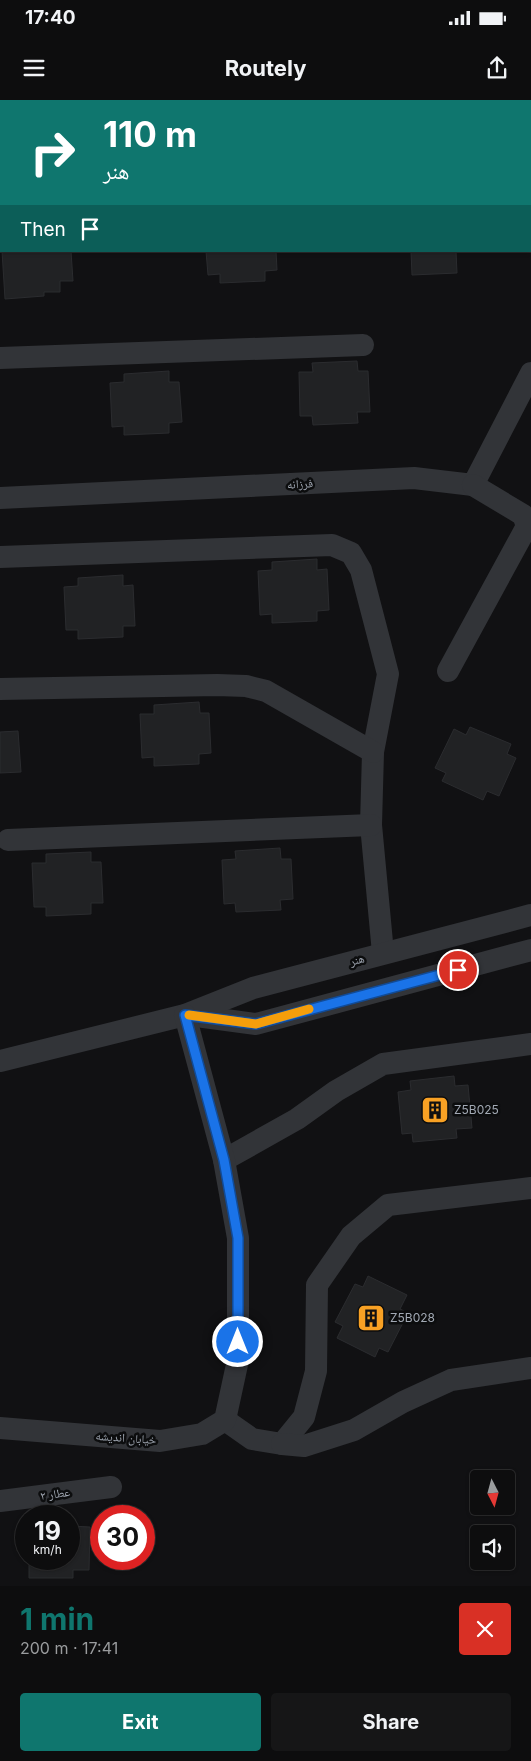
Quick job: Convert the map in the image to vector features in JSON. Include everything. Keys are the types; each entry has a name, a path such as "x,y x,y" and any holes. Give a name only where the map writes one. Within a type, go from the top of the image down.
{"street":[{"path":"0,358 363,345"},
{"path":"448,671 526,526 523,515 473,485 531,372"},
{"name":"فرزانه","path":"0,498 414,478 473,485"},
{"path":"0,558 332,545 351,552 361,570 388,674 373,752 371,825 383,953"},
{"path":"0,689 246,686 266,691 373,752"},
{"path":"8,840 371,825"},
{"name":"هنر","path":"0,1061 185,1015 253,988 531,915"},
{"name":"هنر","path":"185,1015 256,1024 531,950"},
{"path":"185,1015 224,1160 238,1238 238,1360 225,1420 252,1439 304,1446 354,1430 403,1402 451,1380 531,1368"},
{"path":"224,1160 297,1119 336,1091 382,1064 531,1044"},
{"path":"282,1444 304,1417 316,1370 317,1285 352,1236 388,1205 531,1188"},
{"name":"خیابان اندیشه","path":"0,1428 160,1440 202,1434 225,1420"},
{"name":"عطار ۲","path":"0,1501 111,1487"}],"building":[{"path":"2,252 71,252 73,281 60,281 60,292 44,292 44,296 5,299"},
{"path":"206,252 276,252 277,270 265,271 265,281 220,283 220,274 208,275"},
{"path":"411,252 456,252 457,273 412,275"},
{"path":"357,361 358,371 368,371 370,412 357,412 358,423 313,425 312,416 300,416 299,372 313,372 312,363"},
{"path":"169,371 169,382 179,382 182,422 169,423 169,433 124,435 124,426 112,427 110,383 124,382 124,374"},
{"path":"317,559 317,570 327,569 329,610 317,611 317,621 272,623 272,614 260,615 258,571 272,570 272,562"},
{"path":"123,575 123,586 133,585 135,626 123,626 123,637 78,639 78,630 66,630 64,587 78,586 78,578"},
{"path":"199,702 200,713 209,713 211,753 199,754 199,764 154,766 154,757 142,758 140,714 154,714 154,705"},
{"path":"470,727 511,744 507,754 516,758 499,796 487,791 483,800 442,781 446,773 435,768 454,729 466,735"},
{"path":"18,731 21,772 0,773 0,732"},
{"path":"280,848 281,859 291,859 293,899 280,900 281,910 236,912 235,903 224,904 222,860 236,859 235,851"},
{"path":"91,852 91,862 101,862 103,903 91,903 91,914 46,916 46,907 34,907 32,863 46,863 46,854"},
{"name":"Z5B025","path":"454,1076 455,1086 468,1085 472,1128 456,1129 457,1138 413,1142 412,1133 402,1134 398,1092 411,1090 410,1081"},
{"name":"Z5B028","path":"368,1276 407,1295 400,1309 408,1313 388,1352 379,1348 375,1357 337,1338 343,1326 335,1322 355,1284 363,1287"},
{"path":"80,1527 90,1527 89,1570 80,1570"},
{"path":"29,1570 73,1570 73,1578 29,1578"}],"slow traffic":[{"path":"189,1015 256,1024 309,1009"}],"place":[{"name":"Z5B025","path":"435,1110"},
{"name":"Z5B028","path":"371,1318"}],"route":[{"path":"238,1342 238,1238 224,1160 185,1015 256,1024 458,970"}]}
